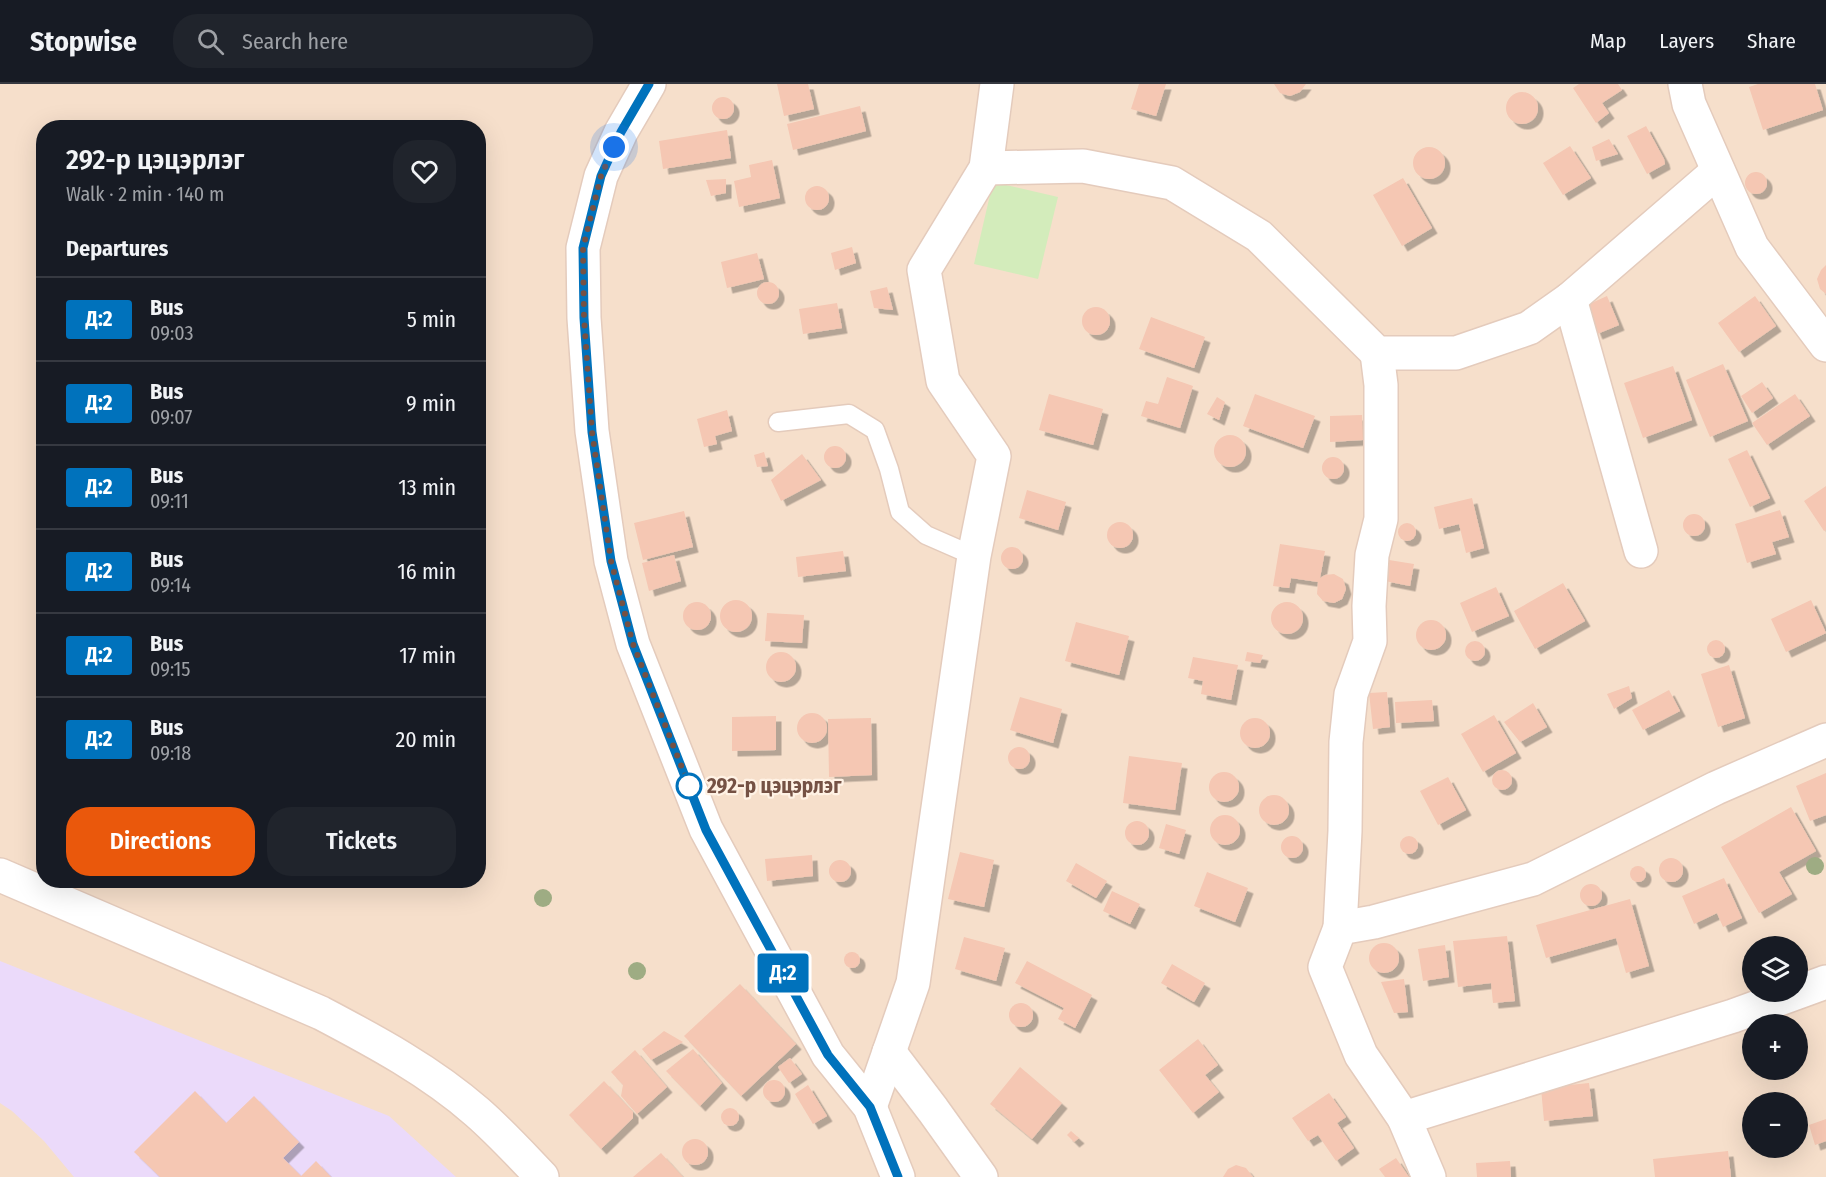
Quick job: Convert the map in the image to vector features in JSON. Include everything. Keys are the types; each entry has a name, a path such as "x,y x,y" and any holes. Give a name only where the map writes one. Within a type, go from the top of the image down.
{"street":[{"path":"649,84 621,132 601,176 583,248 584,318 592,432 611,561 633,644 706,830 828,1055 870,1107 898,1177"},
{"path":"870,1107 913,983 974,556 994,456 943,381 924,270 986,168 997,84"},
{"path":"1685,84 1689,104 1752,247 1826,345"},
{"path":"986,168 1083,166 1172,183 1259,236 1377,353 1381,385 1381,519 1372,555 1369,606 1370,641 1351,694 1347,732 1340,928 1325,968 1360,1055 1404,1118 1429,1177"},
{"path":"1377,353 1456,353 1529,328 1570,299 1718,171"},
{"path":"1570,299 1641,551"},
{"path":"1340,928 1374,922 1533,879 1716,788 1826,740"},
{"path":"0,875 311,1009 372,1039 418,1067 478,1113 542,1177"},
{"path":"1404,1118 1749,1011 1826,982"},
{"path":"889,1052 981,1177"}],"lane":[{"path":"778,422 849,414 875,430 889,469 900,512 926,535 974,556"}],"shaded area":[{"path":"0,84 1826,84 1826,1177 0,1177"},
{"path":"0,961 389,1116 456,1177 74,1177 44,1141 0,1103"}],"green space":[{"path":"993,182 1058,197 1038,279 974,264"}],"building":[{"path":"777,84 808,84 814,109 784,116"},
{"path":"1139,84 1166,84 1156,116 1131,109"},
{"path":"1274,84 1306,84 1300,92 1290,96 1280,93"},
{"path":"1579,84 1618,84 1622,90 1602,103 1609,113 1596,123 1573,88"},
{"path":"1758,84 1815,84 1823,110 1763,130 1749,87"},
{"path":"1522,92 1533,97 1538,108 1533,119 1522,124 1511,119 1506,108 1511,97"},
{"path":"723,97 731,100 734,108 731,116 723,119 715,116 712,108 715,100"},
{"path":"860,106 866,131 793,150 787,124"},
{"path":"1646,126 1665,164 1647,174 1627,136"},
{"path":"727,130 731,158 663,169 659,141"},
{"path":"1609,139 1618,154 1596,161 1592,147"},
{"path":"1570,146 1591,178 1563,195 1543,163"},
{"path":"1429,147 1440,152 1445,163 1440,174 1429,179 1418,174 1413,163 1418,152"},
{"path":"772,160 780,198 739,207 734,181 751,177 749,165"},
{"path":"1756,172 1766,179 1767,183 1760,193 1756,194 1746,187 1745,183 1752,173"},
{"path":"1403,178 1432,228 1402,246 1373,195"},
{"path":"726,179 726,193 711,196 706,180"},
{"path":"817,186 822,187 828,193 828,203 822,209 817,210 812,209 806,203 805,198 806,193 812,187"},
{"path":"852,247 856,263 835,270 831,253"},
{"path":"757,253 764,279 727,288 721,262"},
{"path":"1826,265 1826,294 1820,289 1817,279"},
{"path":"768,282 776,285 779,293 776,301 768,304 760,301 757,293 760,285"},
{"path":"887,287 893,310 874,308 870,291"},
{"path":"1607,296 1619,325 1597,334 1585,306"},
{"path":"1755,296 1776,326 1739,352 1718,323"},
{"path":"837,303 842,328 803,334 799,309"},
{"path":"1096,307 1106,311 1110,321 1106,331 1096,335 1086,331 1082,321 1086,311"},
{"path":"1151,317 1205,337 1194,368 1139,349"},
{"path":"1723,364 1748,421 1710,437 1686,380"},
{"path":"1673,366 1692,420 1643,438 1624,383"},
{"path":"1167,377 1193,386 1180,428 1141,416 1146,401 1158,404"},
{"path":"1762,382 1773,398 1752,413 1741,396"},
{"path":"1049,394 1103,409 1093,445 1039,430"},
{"path":"1255,394 1315,416 1303,448 1243,426"},
{"path":"1795,394 1810,416 1767,445 1752,423"},
{"path":"1217,397 1225,402 1219,420 1207,414"},
{"path":"727,410 732,431 715,436 717,444 704,447 697,419"},
{"path":"1362,415 1363,440 1330,442 1330,416"},
{"path":"1230,435 1242,439 1246,451 1242,463 1230,467 1218,463 1214,451 1218,439"},
{"path":"835,446 843,449 846,457 843,465 835,468 827,465 824,457 827,449"},
{"path":"1747,450 1770,498 1750,507 1728,459"},
{"path":"764,452 768,466 757,467 754,455"},
{"path":"802,454 821,480 781,501 771,480"},
{"path":"1329,457 1337,457 1344,464 1344,472 1337,479 1329,479 1322,472 1322,464"},
{"path":"1826,486 1826,530 1824,531 1804,501"},
{"path":"1027,490 1066,502 1058,530 1019,518"},
{"path":"1472,498 1484,548 1466,553 1459,524 1439,529 1434,507"},
{"path":"1780,510 1789,537 1772,542 1776,554 1747,563 1735,524"},
{"path":"684,511 693,547 643,560 634,523"},
{"path":"1694,514 1702,517 1705,525 1702,533 1694,536 1686,533 1683,525 1686,517"},
{"path":"1120,522 1129,526 1133,535 1129,544 1120,548 1111,544 1107,535 1111,526"},
{"path":"1403,523 1411,523 1416,528 1414,539 1403,541 1398,536 1398,528"},
{"path":"1280,544 1325,551 1320,578 1334,574 1343,579 1346,589 1342,599 1334,603 1323,601 1317,594 1318,582 1291,578 1289,588 1273,586"},
{"path":"1012,547 1020,550 1023,558 1020,566 1012,569 1004,566 1001,558 1004,550"},
{"path":"843,551 846,571 798,577 796,557"},
{"path":"674,555 681,581 649,591 642,563"},
{"path":"1389,560 1414,564 1410,586 1385,581"},
{"path":"1563,583 1585,621 1535,649 1514,611"},
{"path":"1496,587 1509,616 1472,632 1460,603"},
{"path":"736,600 747,605 752,616 747,627 736,632 725,627 720,616 725,605"},
{"path":"1811,600 1826,633 1786,652 1771,619"},
{"path":"697,602 707,606 711,616 707,626 697,630 687,626 683,616 687,606"},
{"path":"1287,602 1299,606 1303,618 1299,630 1287,634 1275,630 1271,618 1275,606"},
{"path":"767,613 804,615 802,643 765,641"},
{"path":"1431,620 1442,624 1446,635 1442,646 1431,650 1420,646 1416,635 1420,624"},
{"path":"1076,622 1129,636 1119,675 1065,661"},
{"path":"1716,640 1723,642 1725,649 1723,656 1716,658 1709,656 1707,649 1709,642"},
{"path":"1475,641 1482,644 1485,651 1482,658 1475,661 1468,658 1465,651 1468,644"},
{"path":"781,652 787,653 795,661 795,673 787,681 781,682 775,681 767,673 766,667 767,661 775,653"},
{"path":"1247,652 1263,655 1260,663 1245,661"},
{"path":"1193,657 1238,665 1231,700 1201,694 1203,681 1188,678"},
{"path":"1729,665 1745,718 1718,727 1701,674"},
{"path":"1629,686 1632,698 1614,709 1607,694"},
{"path":"1669,690 1680,711 1643,730 1632,710"},
{"path":"1387,692 1390,727 1373,729 1369,693"},
{"path":"1020,697 1062,709 1053,743 1010,730"},
{"path":"1432,700 1434,721 1396,723 1395,702"},
{"path":"1533,703 1547,727 1520,742 1504,722"},
{"path":"812,713 818,714 826,722 826,734 818,742 812,743 806,742 798,734 797,728 798,722 806,714"},
{"path":"1494,715 1516,753 1483,772 1461,734"},
{"path":"776,716 776,750 732,751 732,717"},
{"path":"871,718 872,775 829,777 828,719"},
{"path":"1255,718 1261,719 1269,727 1269,739 1261,747 1255,748 1249,747 1241,739 1240,733 1241,727 1249,719"},
{"path":"1019,747 1027,750 1030,758 1027,766 1019,769 1011,766 1008,758 1011,750"},
{"path":"1129,756 1182,763 1175,810 1123,803"},
{"path":"1502,770 1509,773 1512,780 1509,787 1502,790 1495,787 1492,780 1495,773"},
{"path":"1224,772 1230,773 1238,781 1238,793 1230,801 1224,802 1218,801 1210,793 1209,787 1210,781 1218,773"},
{"path":"1826,773 1826,815 1810,821 1796,786"},
{"path":"1448,777 1466,810 1438,825 1420,791"},
{"path":"1274,795 1280,796 1288,804 1288,816 1280,824 1274,825 1268,824 1260,816 1259,810 1260,804 1268,796"},
{"path":"1791,807 1816,851 1779,872 1792,894 1759,913 1721,847"},
{"path":"1225,815 1231,816 1239,824 1239,836 1231,844 1225,845 1219,844 1211,836 1210,830 1211,824 1219,816"},
{"path":"1137,821 1145,825 1149,833 1145,841 1137,845 1129,841 1125,833 1129,825"},
{"path":"1166,824 1186,830 1179,854 1159,848"},
{"path":"1292,836 1300,839 1303,847 1300,855 1292,858 1284,855 1281,847 1284,839"},
{"path":"1409,836 1415,839 1418,845 1415,851 1409,854 1403,851 1400,845 1403,839"},
{"path":"960,852 994,860 984,907 948,899"},
{"path":"812,855 813,876 767,881 765,859"},
{"path":"1671,858 1680,861 1683,870 1680,879 1671,882 1662,879 1659,870 1662,861"},
{"path":"840,860 850,867 851,871 844,881 840,882 830,875 829,871 836,861"},
{"path":"1076,863 1107,881 1096,898 1066,881"},
{"path":"1635,866 1641,866 1646,874 1644,880 1635,882 1630,877 1630,871"},
{"path":"1207,872 1248,888 1235,922 1194,906"},
{"path":"1724,878 1742,918 1723,927 1717,913 1694,924 1682,896"},
{"path":"1591,884 1599,887 1602,895 1599,903 1591,906 1583,903 1580,895 1583,887"},
{"path":"1112,891 1140,904 1130,924 1103,911"},
{"path":"1630,899 1649,966 1626,973 1616,938 1546,958 1536,925"},
{"path":"1507,936 1515,1001 1493,1003 1491,983 1458,987 1453,941"},
{"path":"964,937 1005,948 996,981 955,969"},
{"path":"1384,943 1395,947 1399,958 1395,969 1384,973 1373,969 1369,958 1373,947"},
{"path":"1445,945 1449,977 1423,981 1418,949"},
{"path":"852,952 858,954 860,960 858,966 852,968 846,966 844,960 846,954"},
{"path":"1027,961 1092,995 1075,1028 1058,1019 1064,1008 1015,983"},
{"path":"1172,964 1205,983 1194,1002 1161,983"},
{"path":"1404,979 1408,1012 1394,1013 1381,982"},
{"path":"740,984 796,1044 741,1096 684,1036"},
{"path":"1021,1003 1030,1006 1033,1015 1030,1024 1021,1027 1012,1024 1009,1015 1012,1006"},
{"path":"664,1031 683,1042 651,1060 642,1049"},
{"path":"1198,1039 1218,1065 1205,1075 1219,1092 1193,1113 1159,1070"},
{"path":"693,1049 722,1083 700,1106 666,1071"},
{"path":"635,1050 667,1087 637,1114 621,1096 623,1085 611,1072"},
{"path":"790,1058 802,1074 789,1083 778,1067"},
{"path":"1020,1067 1062,1103 1032,1139 990,1104"},
{"path":"774,1080 782,1083 785,1091 782,1099 774,1102 766,1099 763,1091 766,1083"},
{"path":"604,1081 633,1112 633,1118 601,1149 569,1115"},
{"path":"1589,1083 1593,1116 1544,1121 1541,1088"},
{"path":"808,1085 827,1116 813,1124 795,1094"},
{"path":"195,1091 226,1123 254,1096 299,1142 283,1158 301,1176 316,1161 331,1177 160,1177 134,1152"},
{"path":"1329,1093 1346,1117 1337,1123 1354,1148 1336,1161 1318,1135 1308,1141 1292,1118"},
{"path":"726,1108 734,1108 739,1113 737,1124 726,1126 721,1121 721,1113"},
{"path":"1826,1119 1826,1141 1815,1145 1809,1125"},
{"path":"1071,1131 1079,1138 1074,1142 1067,1135"},
{"path":"695,1139 704,1143 708,1152 704,1161 695,1165 686,1161 682,1152 686,1143"},
{"path":"1728,1151 1731,1177 1655,1177 1653,1159"},
{"path":"661,1153 683,1177 633,1177"},
{"path":"1396,1158 1409,1177 1385,1177 1379,1169"},
{"path":"1510,1161 1511,1177 1477,1177 1476,1163"},
{"path":"1236,1165 1246,1168 1253,1177 1223,1177 1228,1169"}],"bus line":[{"name":"Д:2","path":"649,84 621,132 601,176 583,248 584,318 592,432 611,561 633,644 706,830 828,1055 870,1107 898,1177"}],"place":[{"name":"292-р цэцэрлэг","path":"689,786"}],"route":[{"path":"614,147 601,176 583,248 584,318 592,432 611,561 633,644 690,788 689,786"}]}
